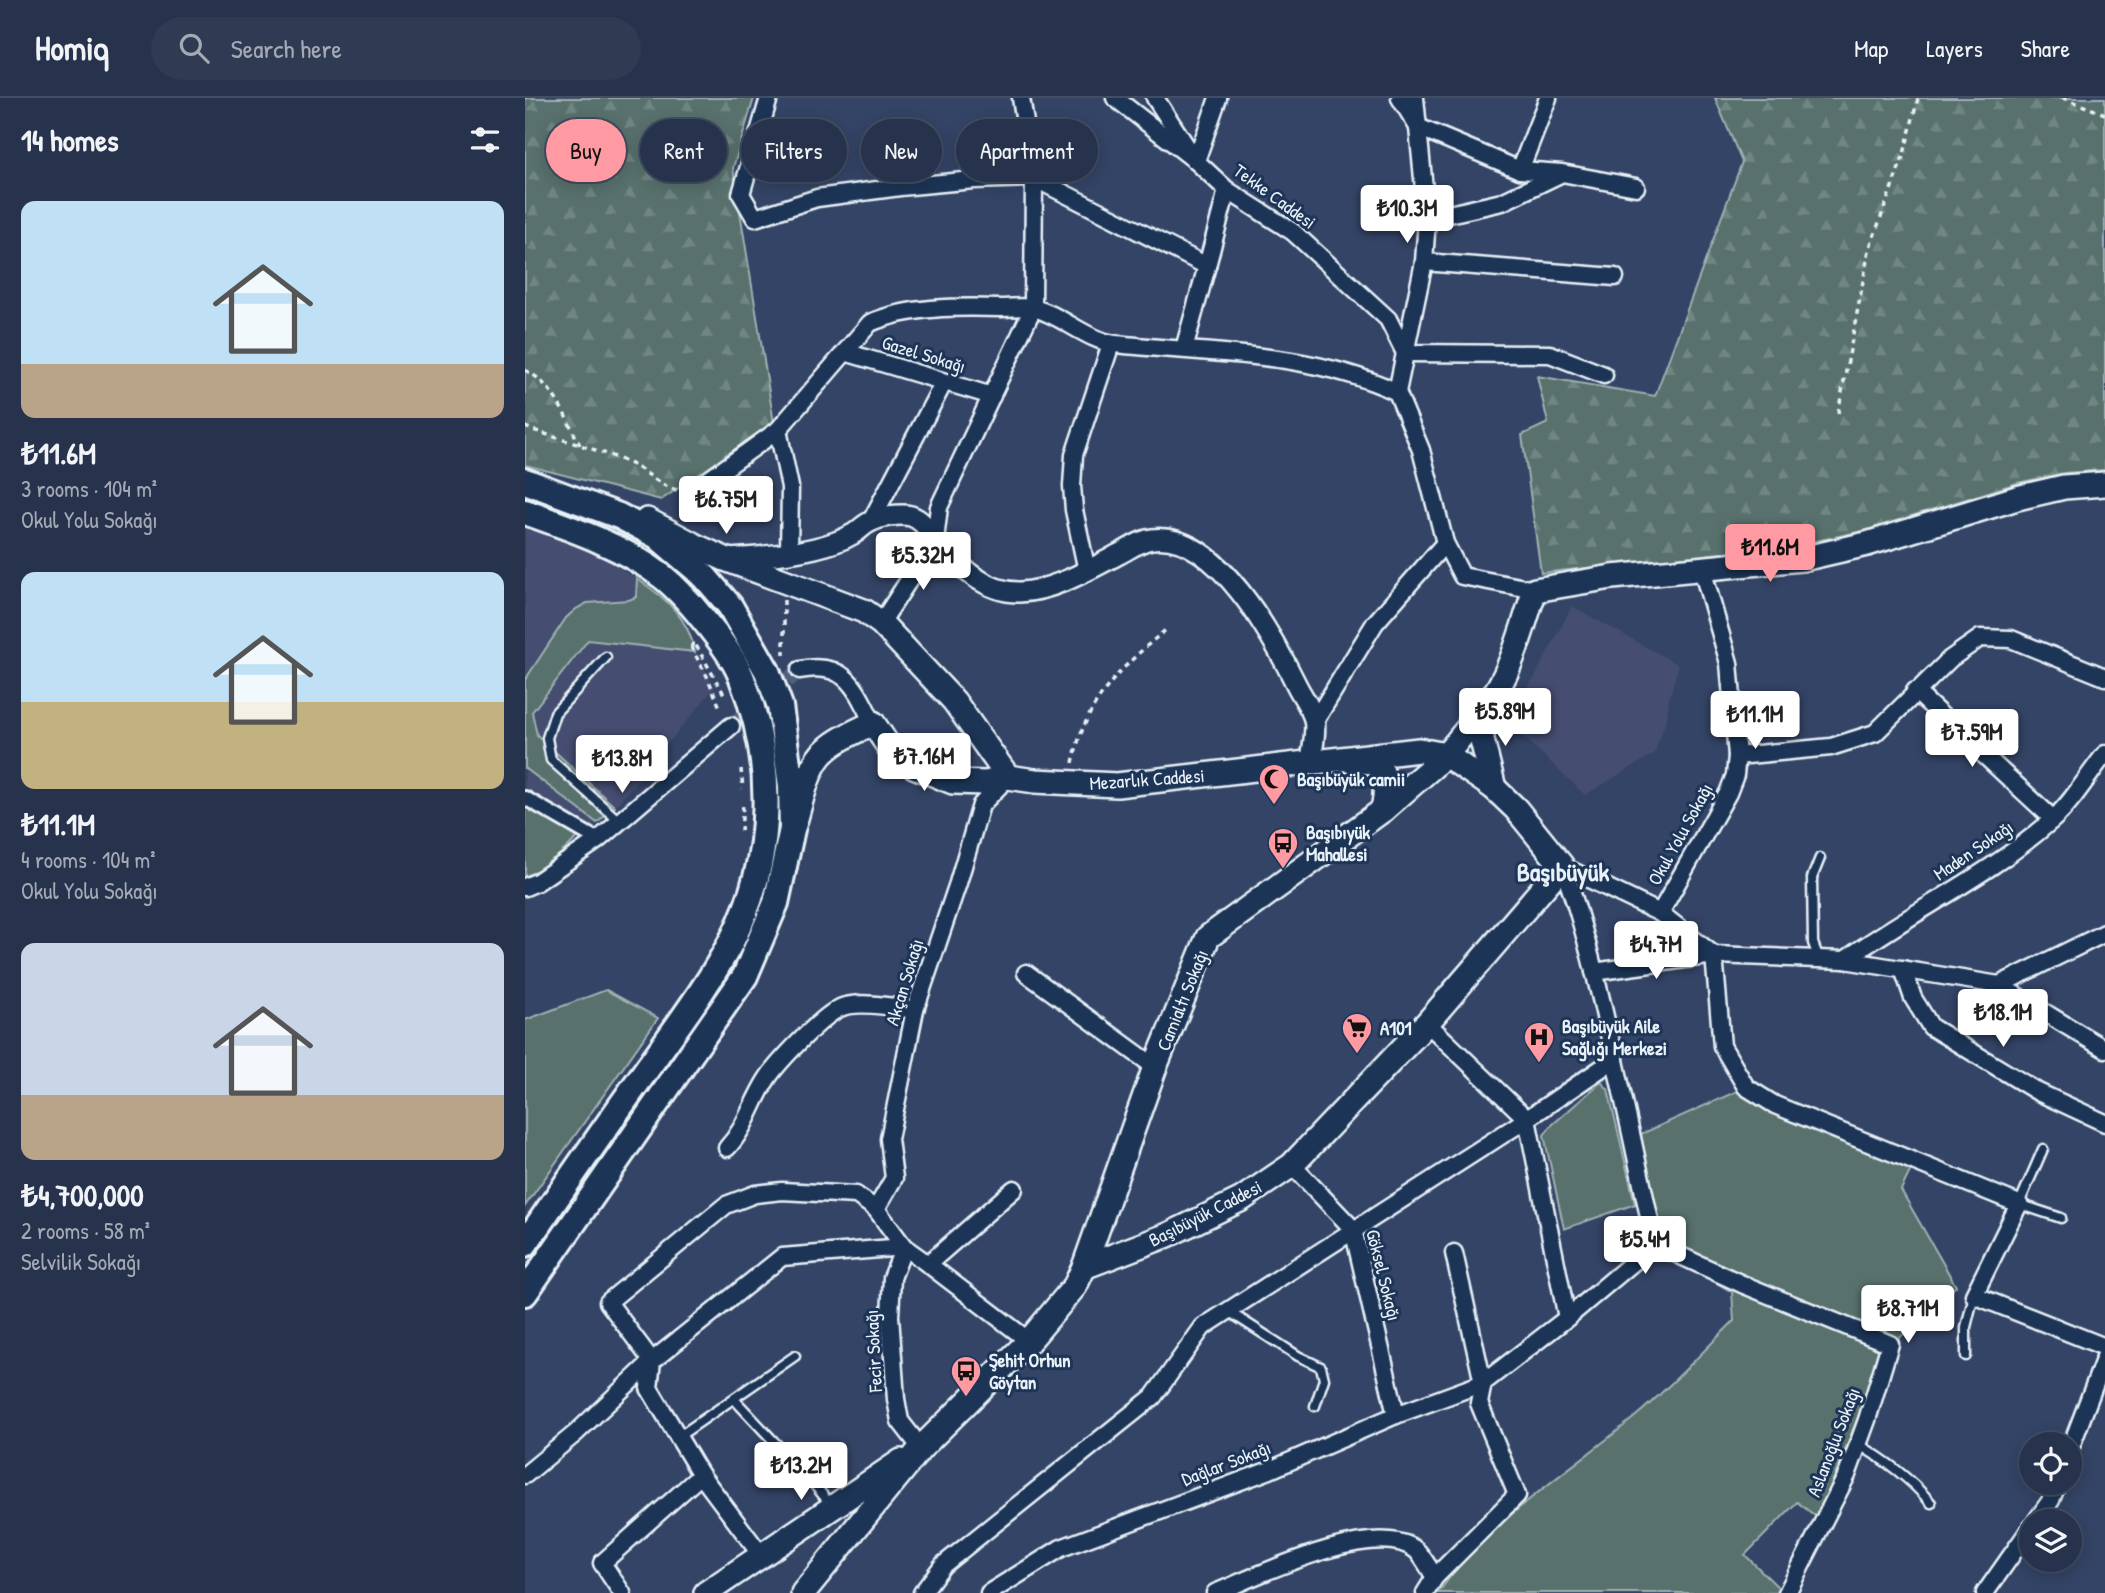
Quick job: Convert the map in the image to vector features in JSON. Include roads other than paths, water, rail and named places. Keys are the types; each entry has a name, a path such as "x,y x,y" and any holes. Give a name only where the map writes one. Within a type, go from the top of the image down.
{"main road":[{"path":"525,481 619,516 657,536 705,577 730,606 761,660 780,706 790,775 792,828"},
{"path":"1562,866 1516,809 1494,788 1446,755 1496,693 1535,590 1612,577 1802,559 1867,544 2017,498 2064,487 2105,484"},
{"path":"555,492 597,498 635,512 725,559 864,611 881,623 954,701 1008,777"},
{"path":"525,512 594,538 638,559 666,579 692,605 741,674 763,751 767,792 764,839 757,873 733,937 685,1015 525,1244"},
{"path":"1419,751 1482,711"},
{"path":"1482,711 1482,740 1494,788"},
{"path":"525,1293 745,976 776,903 792,828 812,768 824,751 849,734 873,723"},
{"name":"Mezarlık Caddesi","path":"873,723 889,747 914,766 953,782 986,783 1008,777 1117,785 1311,761 1419,751 1446,755"},
{"path":"824,751 864,743 889,747"},
{"name":"Camialtı Sokağı","path":"1084,1267 1155,1067 1208,937 1383,810 1446,755"},
{"path":"1311,761 1371,762 1384,778 1383,810"},
{"name":"Başıbüyük Caddesi","path":"1084,1267 1179,1230 1242,1199 1293,1165 1427,1023 1562,866"},
{"path":"803,1593 921,1448 1028,1341 1075,1286 1084,1267"},
{"path":"706,1593 921,1448"}],"street":[{"path":"769,98 741,194 755,218 817,198 956,182"},
{"path":"1021,98 1024,119"},
{"path":"1115,98 1196,161 1218,98"},
{"name":"Tekke Caddesi","path":"1155,98 1196,161 1227,190 1293,232 1388,319 1405,353"},
{"path":"1400,98 1418,127 1520,170 1562,173 1636,187"},
{"path":"1415,98 1427,219 1424,262 1397,392 1421,450 1445,543 1462,576 1535,590"},
{"path":"1520,170 1548,98"},
{"path":"1427,219 1502,202 1562,173"},
{"path":"881,623 935,540 939,507 1033,308 1034,182"},
{"path":"1042,182 1207,266"},
{"path":"1185,349 1227,190"},
{"path":"1424,262 1615,277"},
{"path":"707,481 778,430 870,323 888,315 970,307 1033,308 1111,344 1300,362 1342,371 1397,392"},
{"path":"1087,571 1074,510 1073,454 1111,344"},
{"name":"Gazel Sokağı","path":"845,352 992,396"},
{"path":"1405,353 1550,354 1604,375"},
{"path":"871,521 944,382"},
{"path":"778,430 790,487 789,552"},
{"path":"725,559 789,552 834,542 852,535 871,521 910,516 924,524 935,540 969,574 995,588 1021,592 1059,583 1151,539 1174,539 1196,549 1225,574 1255,612 1285,662 1315,721"},
{"path":"1311,761 1315,721 1375,622 1445,543"},
{"name":"Okul Yolu Sokağı","path":"1660,913 1728,793 1735,775 1737,757 1729,663 1702,569"},
{"path":"1737,757 1831,747 1875,733 1950,659 1980,638 2011,639 2105,677"},
{"name":"Mezarlık Caddesi","path":"796,667 828,668 841,674 855,687 873,723"},
{"path":"1915,691 2053,820"},
{"path":"525,887 537,882 598,840 731,726"},
{"name":"Maden Sokağı","path":"1845,960 1884,931 2010,854 2053,820 2105,754"},
{"name":"Akçan Sokağı","path":"876,1209 894,1178 888,1139 915,1010 981,805 1008,777"},
{"path":"525,798 598,840"},
{"path":"1562,866 1660,913 1714,955 1722,1046 1746,1087 1775,1105 2019,1204 1974,1295 2105,1347"},
{"path":"1562,866 1594,972 1655,1244"},
{"path":"1999,985 2105,933"},
{"path":"1594,972 1714,955 1845,960 1999,985 2105,1049"},
{"path":"1903,969 1913,998 1931,1027 2038,1092 2105,1123"},
{"path":"1026,973 1155,1067"},
{"path":"727,1148 739,1135 768,1079 801,1039 841,1007 873,1004 915,1010"},
{"path":"1427,1023 1527,1119 1567,1318"},
{"path":"922,1593 943,1565 1153,1397 1203,1327 1527,1119 1615,1059"},
{"name":"Göksel Sokağı","path":"1293,1165 1353,1229 1395,1415"},
{"path":"928,1264 1014,1189"},
{"path":"761,1555 701,1475 678,1437 649,1388 652,1361 608,1302 726,1205 755,1194 782,1191 856,1195 876,1209 904,1247 1028,1341"},
{"name":"Dağlar Sokağı","path":"989,1593 1061,1548 1270,1470 1395,1415 1483,1383 1567,1318 1655,1244"},
{"name":"Aslanoğlu Sokağı","path":"1655,1244 1742,1284 1890,1343 1847,1475 1787,1593"},
{"path":"525,1475 576,1433 652,1361 782,1257 904,1247"},
{"name":"Fecir Sokağı","path":"904,1247 892,1278 890,1316 896,1399 900,1421 921,1448"},
{"path":"1425,1593 1435,1577 1517,1495 1479,1403 1483,1383 1454,1253"},
{"path":"2076,1432 2105,1357"},
{"path":"622,1593 602,1563 701,1475"},
{"path":"1215,1593 1349,1543 1375,1540 1397,1542 1416,1551 1435,1577"},
{"path":"1985,1593 2019,1545"}],"lane":[{"path":"606,657 555,713 547,738 551,760 619,821"},
{"path":"1819,959 1814,943 1812,878 1820,858"},
{"path":"2043,1149 2019,1204 2061,1218"},
{"path":"1966,1356 1966,1327 1974,1295"},
{"path":"1228,1311 1298,1356 1321,1367 1324,1379 1315,1406"},
{"path":"678,1437 795,1356"},
{"path":"734,1399 833,1507"},
{"path":"1858,1444 1894,1466 1917,1486 1931,1503"}],"tunnel":[{"path":"731,726 800,670"}],"place":[{"name":"Başıbüyük camii","path":"1274,806"},
{"name":"Başıbıyük Mahallesi","path":"1283,870"},
{"name":"A101","path":"1357,1055"},
{"name":"Başıbüyük Aile Sağlığı Merkezi","path":"1539,1064"},
{"name":"Şehit Orhun Göytan","path":"966,1398"}],"district":[{"name":"Başıbüyük","path":"1563,871"}]}
